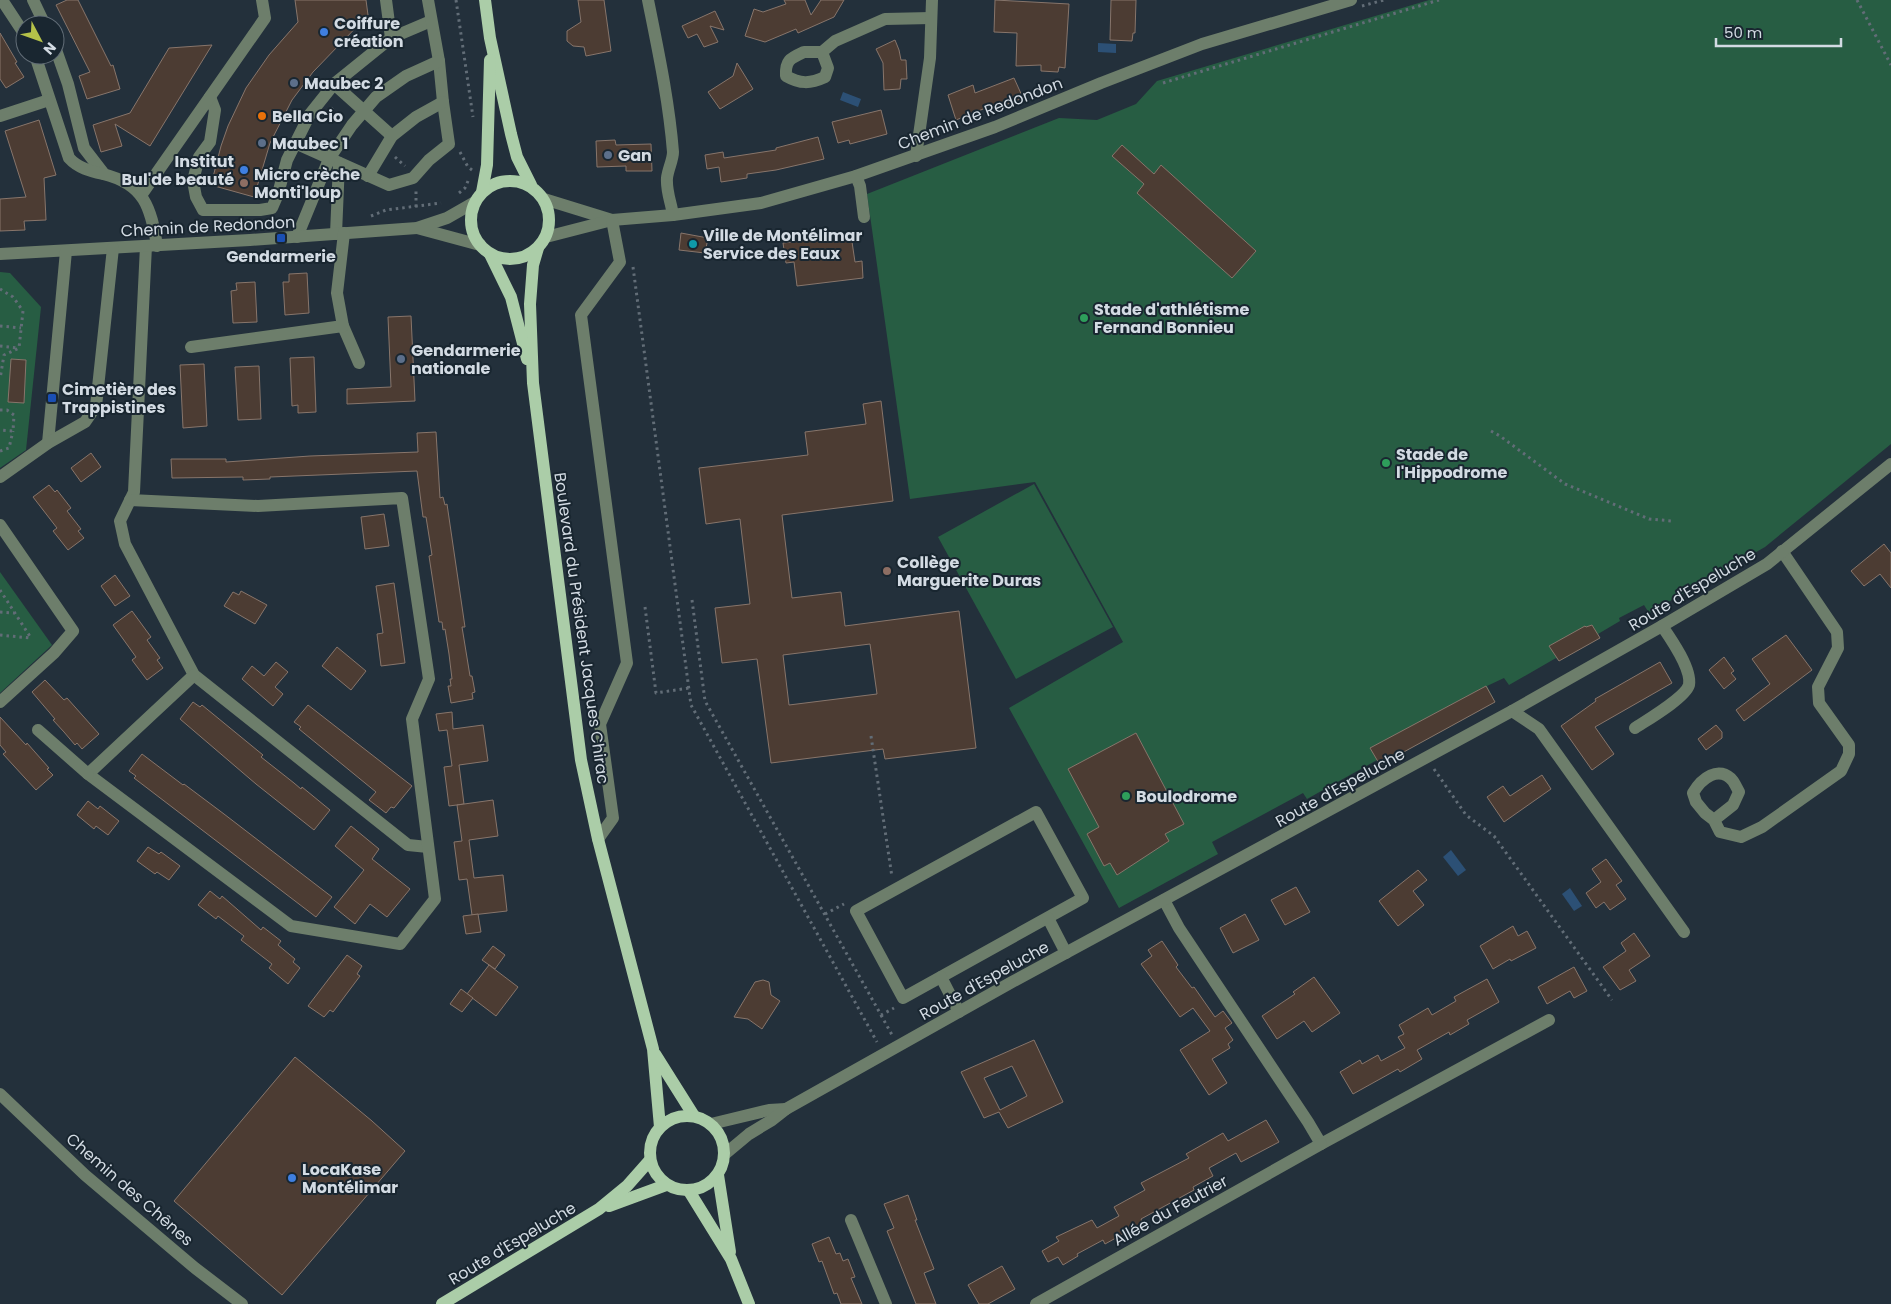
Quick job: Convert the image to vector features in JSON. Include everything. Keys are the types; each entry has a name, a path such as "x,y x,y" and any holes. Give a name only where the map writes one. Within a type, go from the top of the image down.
{"main road":[{"path":"485,0 490,38 517,157 531,185"},
{"path":"478,197 491,185 506,180 521,181 531,185 544,199 549,212 550,224 542,242 528,255 515,259 502,258 485,250 474,236 471,225 471,213 478,197 488,156 490,38"},
{"name":"Boulevard du Président Jacques Chirac","path":"542,242 533,265 530,304 533,383 581,760 598,840 653,1049 660,1128"},
{"name":"Boulevard du Président Jacques Chirac","path":"485,250 511,297 533,383"},
{"name":"Boulevard du Président Jacques Chirac","path":"653,1049 694,1116"},
{"path":"682,1116 694,1116 711,1124 719,1132 724,1142 725,1154 723,1165 718,1175 710,1184 700,1189 689,1191 677,1190 658,1178 650,1160 650,1148 660,1128 670,1120 682,1116"},
{"name":"Route d'Espeluche","path":"442,1304 599,1209 627,1186 650,1160"},
{"path":"718,1175 731,1259"},
{"name":"Route d'Espeluche","path":"599,1209 666,1184"},
{"path":"689,1191 731,1259 749,1304"}],"street":[{"path":"2,0 15,20"},
{"path":"33,0 40,15"},
{"path":"142,194 265,18 262,0"},
{"path":"386,0 392,38"},
{"path":"295,144 389,185 413,178 429,160 449,144 439,61 428,0"},
{"path":"648,0 662,65 673,154 667,175 667,191 672,204 673,215"},
{"path":"916,156 930,58 932,0"},
{"name":"Chemin de Redondon","path":"542,242 612,220 673,215 761,203 856,176 995,127 1137,68 1202,44 1351,0"},
{"path":"822,52 835,40 886,19 931,18"},
{"path":"210,96 215,110 210,142 199,157 193,182 196,197 202,210 260,210 272,208 278,194 286,160 310,114 334,84 392,38 432,22"},
{"path":"297,237 345,134 364,110 376,97 406,76 439,61"},
{"path":"38,65 69,158 80,166 127,182 142,194 152,220 134,492 120,521 125,544 194,675 408,846 428,847"},
{"path":"61,65 84,148 104,174"},
{"path":"334,84 392,136"},
{"path":"0,116 49,100"},
{"path":"368,176 392,136 416,117 443,102"},
{"path":"334,161 340,234 337,293 343,326 359,362"},
{"path":"856,176 860,186 864,217"},
{"name":"Chemin de Redondon","path":"0,254 297,237 417,228 447,218 478,197"},
{"name":"Chemin de Redondon","path":"544,199 612,220"},
{"path":"598,840 613,818 600,724 627,663 582,315 620,262 612,220"},
{"name":"Chemin de Redondon","path":"417,228 485,250"},
{"path":"0,477 48,444 85,422 96,406 113,248"},
{"path":"48,444 66,251"},
{"path":"191,348 343,326"},
{"name":"Route d'Espeluche","path":"725,1154 749,1134 786,1109 1066,953 1512,711 1767,564 1891,464"},
{"path":"38,730 88,774 291,926 400,944 435,899 412,719 429,679 402,498 258,506 130,500"},
{"path":"0,525 73,631 54,653 0,702"},
{"path":"1714,820 1720,832 1741,837 1762,826 1841,771 1849,754 1848,745 1819,702 1818,687 1838,648 1837,632 1782,551"},
{"path":"1636,728 1682,695 1689,685 1687,668 1662,626"},
{"path":"88,774 194,675"},
{"path":"1512,711 1539,729 1684,932"},
{"path":"1036,812 1083,898 1048,918 903,998 856,911 1036,812"},
{"path":"1164,900 1179,928 1321,1144"},
{"path":"1048,918 1066,953"},
{"path":"941,977 960,1012"},
{"name":"Allée du Feutrier","path":"1036,1304 1321,1144 1549,1020"},
{"name":"Chemin des Chênes","path":"0,1094 85,1175 195,1268 242,1304"},
{"name":"Route d'Espeluche","path":"711,1124 769,1110 786,1109"},
{"path":"851,1220 886,1304"}],"path":[{"path":"1163,83 1439,0"},
{"path":"1857,0 1891,65"},
{"path":"458,147 468,167 473,170"},
{"path":"633,260 691,704 884,1055"},
{"path":"0,290 13,297 24,311 19,348"},
{"path":"0,326 21,328"},
{"path":"0,346 19,348"},
{"path":"0,379 4,355 19,348"},
{"path":"0,410 7,410 14,416 9,448 0,451"},
{"path":"0,430 13,431"},
{"path":"1491,431 1565,484 1649,519 1672,521"},
{"path":"0,635 31,638 1,592"},
{"path":"692,600 705,701 898,1047"},
{"path":"645,607 656,693 689,688"},
{"path":"0,612 15,614"},
{"path":"871,736 892,876"},
{"path":"1426,758 1466,815 1494,836 1612,1000"},
{"path":"881,1015 900,1005 908,995"}],"green space":[{"name":"Stade de l'Hippodrome","path":"1429,0 1891,0 1891,444 1765,547 1649,613 1644,605 1619,618 1620,621 1598,634 1600,638 1559,661 1556,658 1509,685 1504,678 1487,686 1495,702 1380,765 1377,760 1307,799 1303,793 1212,842 1218,854 1119,908 1009,708 1123,642 1035,482 910,499 867,194 1059,118 1097,120 1136,104 1157,81"},
{"path":"0,272 10,273 41,307 26,450 0,468"},
{"path":"1034,484 1113,627 1016,679 938,537"},
{"path":"0,572 52,645 0,693"}],"water":[{"path":"1098,43 1116,44 1116,53 1098,52"},
{"path":"843,92 861,99 858,107 840,100"},
{"path":"1451,850 1466,870 1458,876 1443,857"},
{"path":"1570,888 1582,906 1574,911 1562,894"}],"building":[{"path":"67,0 78,0 111,66 113,65 120,89 87,99 79,76 90,72 65,23 65,15 61,15 56,5"},
{"path":"295,0 366,0 368,15 313,72 292,100 270,143 254,197 211,185 228,126 246,88 269,55 298,22"},
{"path":"578,0 604,0 611,51 586,56 584,47 573,46 567,41 567,31 581,22"},
{"path":"784,0 805,0 811,15 821,0 844,0 834,17 798,33 796,29 765,42 745,36 754,9 763,12 786,4"},
{"path":"995,0 1069,4 1065,68 1059,67 1058,72 1041,71 1041,65 1016,66 1017,33 994,32"},
{"path":"1111,0 1136,0 1135,33 1133,33 1132,41 1110,40"},
{"path":"715,11 724,30 710,26 718,42 704,47 697,34 688,38 682,26"},
{"path":"0,33 15,59 15,65 24,77 6,88 0,79"},
{"path":"895,40 901,60 906,60 907,79 901,79 900,89 884,90 883,63 876,49"},
{"path":"212,45 150,146 115,124 122,146 101,152 93,125 130,113 169,48"},
{"path":"737,63 753,89 720,109 708,92 733,76"},
{"path":"1014,78 1023,98 1000,107 998,103 956,120 948,95 973,85 975,93"},
{"path":"881,110 887,134 850,144 849,140 838,143 832,122"},
{"path":"39,120 56,175 44,178 46,220 24,221 25,230 0,231 0,199 26,197 5,131"},
{"path":"818,137 824,159 776,170 747,174 747,178 721,182 719,167 707,169 705,155 723,152 724,158 776,150 776,148"},
{"path":"615,140 616,145 651,144 652,171 626,171 626,166 597,167 596,141"},
{"path":"1122,145 1154,174 1161,165 1256,251 1232,278 1137,193 1144,184 1112,156"},
{"name":"Ville de Montélimar Service des Eaux","path":"681,233 708,238 705,253 679,250"},
{"path":"851,235 855,262 862,261 863,278 797,286 794,262 786,263 783,243"},
{"path":"307,273 309,313 285,315 283,282 289,282 289,274"},
{"path":"255,282 257,322 233,323 231,291 237,290 236,283"},
{"name":"Gendarmerie nationale","path":"411,316 415,401 347,404 347,389 391,387 388,317"},
{"path":"314,357 316,412 298,413 298,405 292,406 290,358"},
{"path":"11,359 26,360 24,403 8,402"},
{"path":"204,364 207,426 183,428 180,365"},
{"path":"259,366 261,419 238,420 235,367"},
{"path":"881,401 893,501 782,515 792,598 841,592 845,626 959,611 976,748 885,759 883,749 771,763 757,659 722,663 715,608 750,604 740,519 706,524 699,468 808,455 805,432 866,424 863,404","holes":["870,644 877,694 789,705 783,655"]},
{"path":"436,432 440,498 443,497 445,505 447,504 465,627 462,627 470,676 472,676 475,692 472,693 473,699 451,703 448,686 451,686 450,679 452,679 449,654 445,629 443,630 442,622 439,622 429,556 432,555 426,517 423,517 417,471 270,477 270,479 243,480 243,477 172,478 171,459 226,459 226,462 310,456 418,452 417,433"},
{"path":"91,453 101,467 81,482 71,468"},
{"path":"49,485 55,492 57,490 71,508 67,511 81,529 78,531 84,538 68,550 53,531 57,528 33,497"},
{"path":"384,514 389,546 365,549 361,517"},
{"path":"1884,544 1891,553 1891,588 1880,574 1864,586 1851,571"},
{"path":"115,575 130,596 115,606 101,586"},
{"path":"394,583 405,663 381,666 377,634 383,633 376,586"},
{"path":"241,591 267,605 255,624 224,606 233,592 239,595"},
{"path":"132,611 151,637 147,640 160,658 157,660 163,668 147,680 132,660 136,657 113,625"},
{"path":"1592,625 1600,638 1559,661 1549,646 1585,626"},
{"path":"1786,635 1812,670 1744,721 1736,710 1770,684 1752,659"},
{"path":"337,647 366,671 351,690 322,666"},
{"path":"1724,657 1734,671 1731,673 1736,679 1724,689 1709,670"},
{"path":"276,662 288,672 275,687 283,694 273,706 242,679 252,666 264,676"},
{"path":"1660,662 1672,683 1595,727 1614,754 1592,770 1561,726 1596,701 1595,699"},
{"path":"45,680 64,700 67,698 99,734 82,749 77,743 75,745 53,720 55,719 32,692"},
{"path":"1486,686 1495,702 1380,765 1370,748"},
{"path":"193,702 200,707 202,705 263,755 261,757 330,810 314,830 256,784 180,719"},
{"path":"308,705 412,786 394,808 391,807 386,813 369,800 376,792 299,729 301,727 294,722"},
{"path":"452,712 453,729 483,725 488,761 459,765 464,804 449,806 444,767 452,766 447,730 439,731 436,714"},
{"path":"0,717 26,745 27,743 53,775 36,790 3,754 6,752 0,745"},
{"path":"1716,725 1722,732 1722,738 1706,750 1698,739"},
{"name":"Boulodrome","path":"1136,733 1184,824 1165,834 1169,841 1117,875 1110,863 1104,866 1087,834 1099,827 1068,769"},
{"path":"142,754 332,897 316,917 134,778 136,776 129,771"},
{"path":"1542,775 1551,789 1504,822 1487,797 1503,786 1510,796"},
{"path":"493,800 498,836 469,840 474,878 503,875 507,911 472,915 467,879 459,880 454,842 462,841 457,805"},
{"path":"88,801 98,809 100,806 119,821 108,835 96,826 94,829 77,815"},
{"path":"351,826 379,849 372,859 410,889 387,917 370,904 355,924 334,907 364,870 335,846"},
{"path":"148,847 159,854 161,852 180,866 169,880 157,872 155,874 137,861"},
{"path":"1606,859 1622,881 1616,885 1626,899 1610,910 1604,902 1596,908 1586,893 1601,882 1592,869"},
{"path":"1418,870 1427,880 1413,891 1424,905 1398,926 1379,901"},
{"path":"1296,887 1310,912 1285,925 1271,900"},
{"path":"210,891 220,899 222,896 261,930 263,927 281,941 278,945 295,959 293,962 300,968 288,984 269,968 272,964 241,940 244,936 218,916 216,919 198,905"},
{"path":"478,914 481,932 466,934 463,916"},
{"path":"1245,914 1259,940 1233,953 1220,928"},
{"path":"1513,926 1518,936 1527,931 1536,948 1511,961 1510,959 1493,969 1480,946"},
{"path":"1634,933 1650,956 1629,970 1636,981 1620,990 1603,967 1626,951 1621,943"},
{"path":"1162,941 1178,965 1176,967 1192,988 1194,987 1215,1017 1223,1011 1232,1023 1225,1028 1233,1040 1228,1044 1230,1048 1212,1059 1227,1083 1209,1095 1180,1050 1210,1031 1193,1008 1180,1017 1141,964 1152,956 1148,950"},
{"path":"493,946 505,955 495,969 482,960"},
{"path":"347,955 362,966 357,974 360,976 333,1012 330,1010 324,1017 308,1006"},
{"path":"489,965 518,987 496,1016 467,994"},
{"path":"1574,967 1587,991 1574,998 1570,991 1547,1004 1538,987"},
{"path":"1314,977 1340,1013 1312,1032 1304,1021 1277,1039 1262,1016 1295,994 1293,992"},
{"path":"1487,979 1499,1002 1467,1020 1469,1024 1450,1035 1449,1032 1417,1050 1422,1059 1400,1072 1398,1069 1353,1094 1340,1072 1360,1060 1362,1064 1378,1055 1381,1061 1405,1048 1398,1037 1404,1034 1399,1025 1428,1008 1432,1015 1456,1001 1454,997"},
{"path":"763,980 769,982 771,995 780,1001 762,1029 748,1019 734,1017 755,982"},
{"path":"461,989 473,998 462,1012 450,1004"},
{"path":"1034,1040 1063,1102 1008,1128 999,1112 984,1118 961,1072","holes":["1012,1066 1027,1096 1000,1110 984,1078"]},
{"path":"295,1057 405,1151 282,1295 174,1201"},
{"path":"1266,1120 1279,1142 1241,1162 1236,1153 1209,1168 1213,1176 1193,1187 1194,1190 1141,1219 1143,1223 1105,1244 1103,1240 1077,1254 1078,1256 1063,1265 1058,1257 1048,1262 1042,1251 1059,1241 1056,1237 1092,1220 1097,1228 1119,1216 1114,1207 1145,1190 1141,1183 1189,1158 1186,1154 1223,1133 1228,1141"},
{"path":"908,1195 917,1220 915,1220 934,1269 924,1273 936,1304 916,1304 887,1231 894,1228 884,1204"},
{"path":"829,1237 836,1254 840,1253 843,1261 848,1259 855,1277 851,1278 862,1304 841,1304 837,1293 834,1294 822,1261 819,1262 812,1244"},
{"path":"1002,1266 1015,1289 988,1304 979,1304 968,1285"}],"place":[{"name":"Coiffure création","path":"324,32"},
{"name":"Maubec 2","path":"294,83"},
{"name":"Bella Cio","path":"262,116"},
{"name":"Maubec 1","path":"262,143"},
{"name":"Gan","path":"608,155"},
{"name":"Institut Bul'de beauté","path":"244,170"},
{"name":"Micro crèche Monti'loup","path":"244,183"},
{"name":"Gendarmerie","path":"281,238"},
{"name":"Ville de Montélimar Service des Eaux","path":"693,244"},
{"name":"Stade d'athlétisme Fernand Bonnieu","path":"1084,318"},
{"name":"Gendarmerie nationale","path":"401,359"},
{"name":"Cimetière des Trappistines","path":"52,398"},
{"name":"Stade de l'Hippodrome","path":"1386,463"},
{"name":"Collège Marguerite Duras","path":"887,571"},
{"name":"Boulodrome","path":"1126,796"},
{"name":"LocaKase Montélimar","path":"292,1178"}]}
